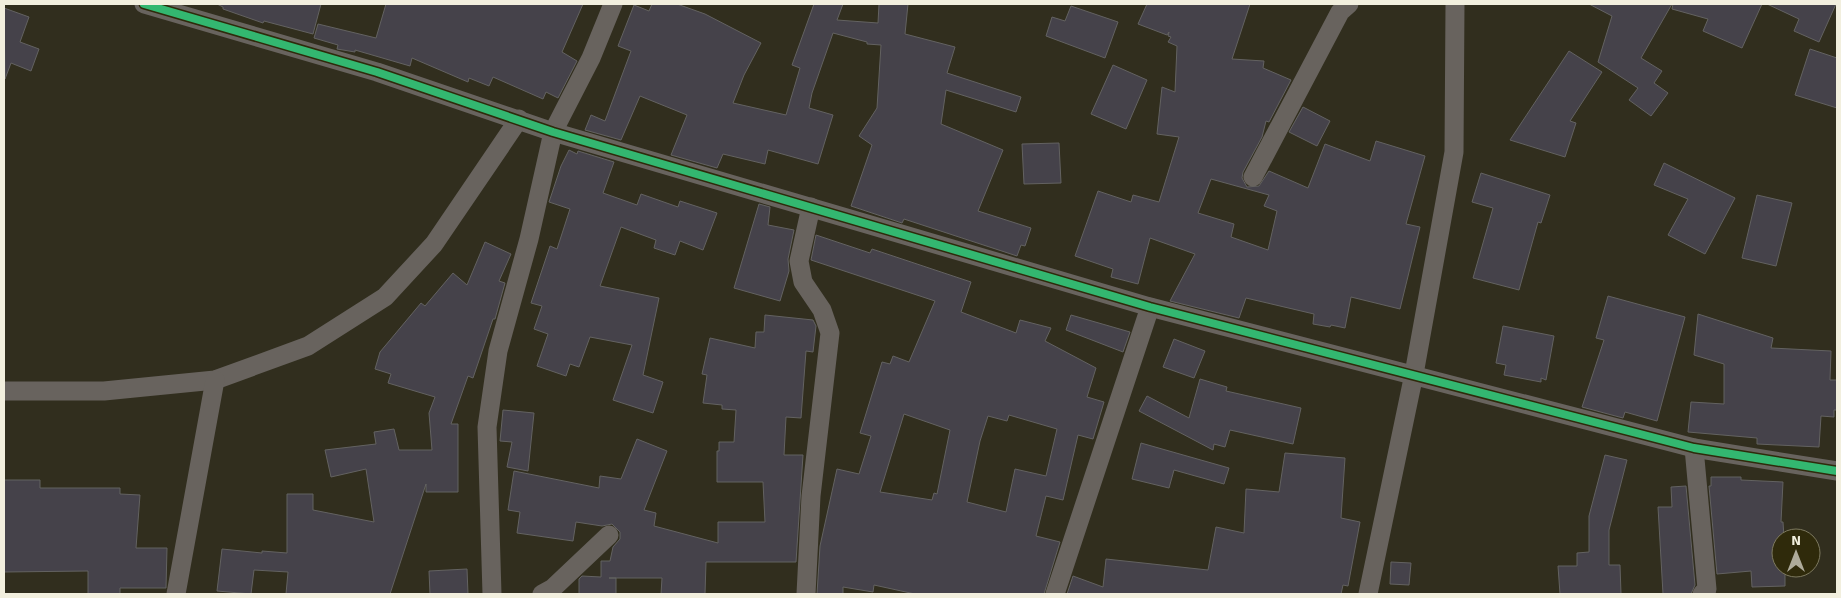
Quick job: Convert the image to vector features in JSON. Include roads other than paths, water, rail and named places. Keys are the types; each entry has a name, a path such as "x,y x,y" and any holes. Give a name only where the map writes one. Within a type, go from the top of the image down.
{"street":[{"path":"144,4 377,72 554,132 1150,307 1694,448 1837,471"},
{"path":"492,594 487,427 498,351 529,239 554,132 591,58 613,4"},
{"path":"1253,177 1340,12 1349,4"},
{"path":"1368,594 1414,374 1454,152 1455,4"},
{"path":"4,391 104,391 215,380 308,346 385,297 434,244 519,119"},
{"path":"806,594 811,496 830,333 822,310 803,282 799,261 811,207"},
{"path":"1055,594 1150,307"},
{"path":"176,594 215,380"},
{"path":"1694,448 1707,589 1702,594"},
{"path":"542,594 553,588 609,536"}]}
